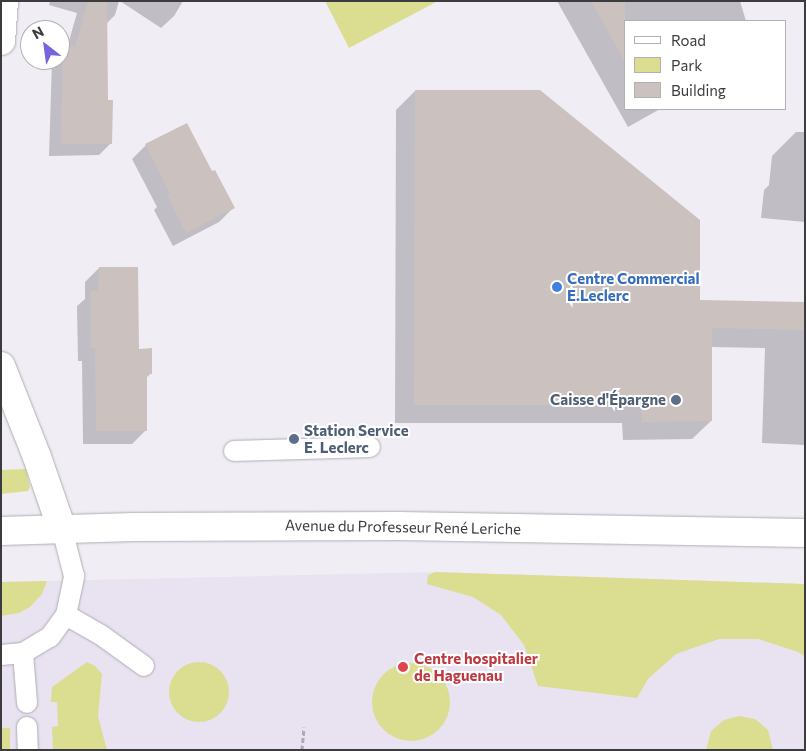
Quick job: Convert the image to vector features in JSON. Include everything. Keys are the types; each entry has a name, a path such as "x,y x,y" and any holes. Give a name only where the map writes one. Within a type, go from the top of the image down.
{"street":[{"path":"1,41 4,1"},
{"path":"1,366 37,457 62,529"},
{"name":"Avenue du Professeur René Leriche","path":"1,531 399,526 805,533"}],"lane":[{"path":"234,452 370,447"},
{"path":"1,655 23,654 50,637 66,615 74,576 62,529"},
{"path":"66,615 101,635 144,666"},
{"path":"23,654 27,703"},
{"path":"28,727 28,750"}],"path":[{"path":"302,750 304,727"}],"shaded area":[{"name":"Centre hospitalier de Haguenau","path":"436,572 805,584 805,750 1,750 1,582"}],"green space":[{"path":"325,1 438,1 349,48"},
{"path":"26,469 30,487 28,491 1,494 1,470"},
{"path":"436,572 805,584 805,656 758,639 719,639 676,654 648,679 637,698 538,686 524,645 501,615 473,597 427,584 428,575"},
{"path":"47,581 42,594 30,607 19,613 1,616 1,582"},
{"path":"87,662 95,666 102,674 98,716 107,750 53,750 52,727 58,726 57,702 51,702 52,687"},
{"path":"199,662 215,667 220,671 224,676 229,692 224,708 220,713 215,717 199,722 183,717 178,713 174,708 169,692 174,676 178,671 183,667"},
{"path":"411,663 426,666 439,674 447,687 450,702 447,717 439,730 426,738 411,741 396,738 383,730 375,717 372,702 375,687 383,674 396,666"},
{"path":"739,716 755,719 768,730 773,750 706,750 711,731 724,720"},
{"path":"1,728 10,728 10,750 1,750"}],"building":[{"path":"88,1 107,1 108,100 113,100 112,144 61,144 63,70 70,70 70,47 75,47"},
{"path":"591,1 625,1 624,60"},
{"name":"Centre Commercial E.Leclerc","path":"415,90 540,90 700,220 700,300 805,302 805,330 712,328 712,421 642,422 641,405 414,405"},
{"path":"187,123 212,171 215,170 235,208 186,233 167,195 170,194 145,144"},
{"path":"99,267 138,267 139,349 152,348 152,374 147,374 147,431 96,431 95,348 91,348 91,291 98,290"}],"place":[{"name":"Centre Commercial E.Leclerc","path":"557,287"},
{"name":"Caisse d'Épargne","path":"676,400"},
{"name":"Station Service E. Leclerc","path":"294,439"},
{"name":"Centre hospitalier de Haguenau","path":"403,667"}]}
